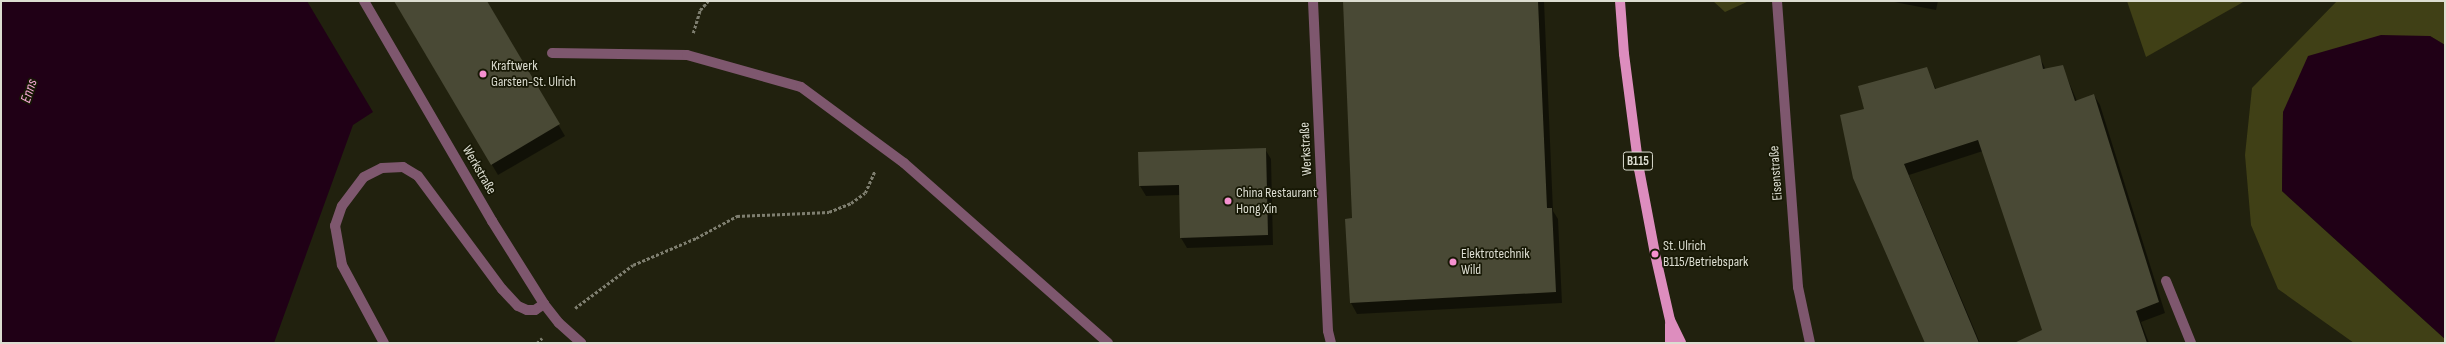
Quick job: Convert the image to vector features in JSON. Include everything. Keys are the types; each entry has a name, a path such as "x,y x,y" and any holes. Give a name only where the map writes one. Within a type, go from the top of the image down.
{"main road":[{"name":"B115","path":"1620,1 1624,54 1639,169 1655,254 1670,320 1681,343"},
{"name":"B115","path":"1670,320 1670,343"}],"street":[{"name":"Werkstraße","path":"364,1 468,179 544,304 559,323 581,343"},
{"name":"Werkstraße","path":"1312,1 1328,331 1331,343"},
{"name":"Eisenstraße","path":"1777,1 1798,287 1810,343"},
{"path":"552,53 686,54 801,87 879,144 1108,343"},
{"path":"384,343 342,265 335,226 342,206 364,177 382,168 403,166 418,176 502,289 518,306 527,310 535,310 544,304"},
{"path":"2166,281 2192,343"}],"path":[{"path":"686,54 700,10 708,1"},
{"path":"559,323 584,300 633,265 696,238 738,216 829,212 851,203 865,193 874,175 879,144"}],"shaded area":[{"path":"1713,1 1749,1 1725,12"},
{"path":"2127,1 2245,1 2146,57"},
{"path":"2337,1 2445,1 2445,45 2430,36 2283,112 2282,191 2445,339 2445,343 2354,343 2278,289 2251,225 2245,155 2252,88"}],"water":[{"name":"Enns","path":"1,1 307,1 373,112 353,125 274,343 1,343"},
{"path":"2381,35 2430,36 2445,45 2445,339 2282,191 2283,112 2308,56"}],"building":[{"name":"Kraftwerk Garsten-St. Ulrich","path":"394,1 487,1 560,124 491,165"},
{"path":"1343,1 1538,1 1547,208 1552,208 1556,292 1350,303 1345,219 1352,218"},
{"path":"2040,55 2043,69 2063,65 2075,101 2094,94 2159,302 2136,311 2147,343 2014,343 2042,330 1978,140 1904,164 1979,343 1925,343 1853,178 1840,115 1864,109 1858,86 1927,67 1935,89"},
{"path":"1266,148 1268,235 1180,238 1179,185 1139,186 1138,152"}],"place":[{"name":"Kraftwerk Garsten-St. Ulrich","path":"483,74"},
{"name":"China Restaurant Hong Xin","path":"1228,201"},
{"name":"St. Ulrich B115/Betriebspark","path":"1655,254"},
{"name":"Elektrotechnik Wild","path":"1453,262"}]}
